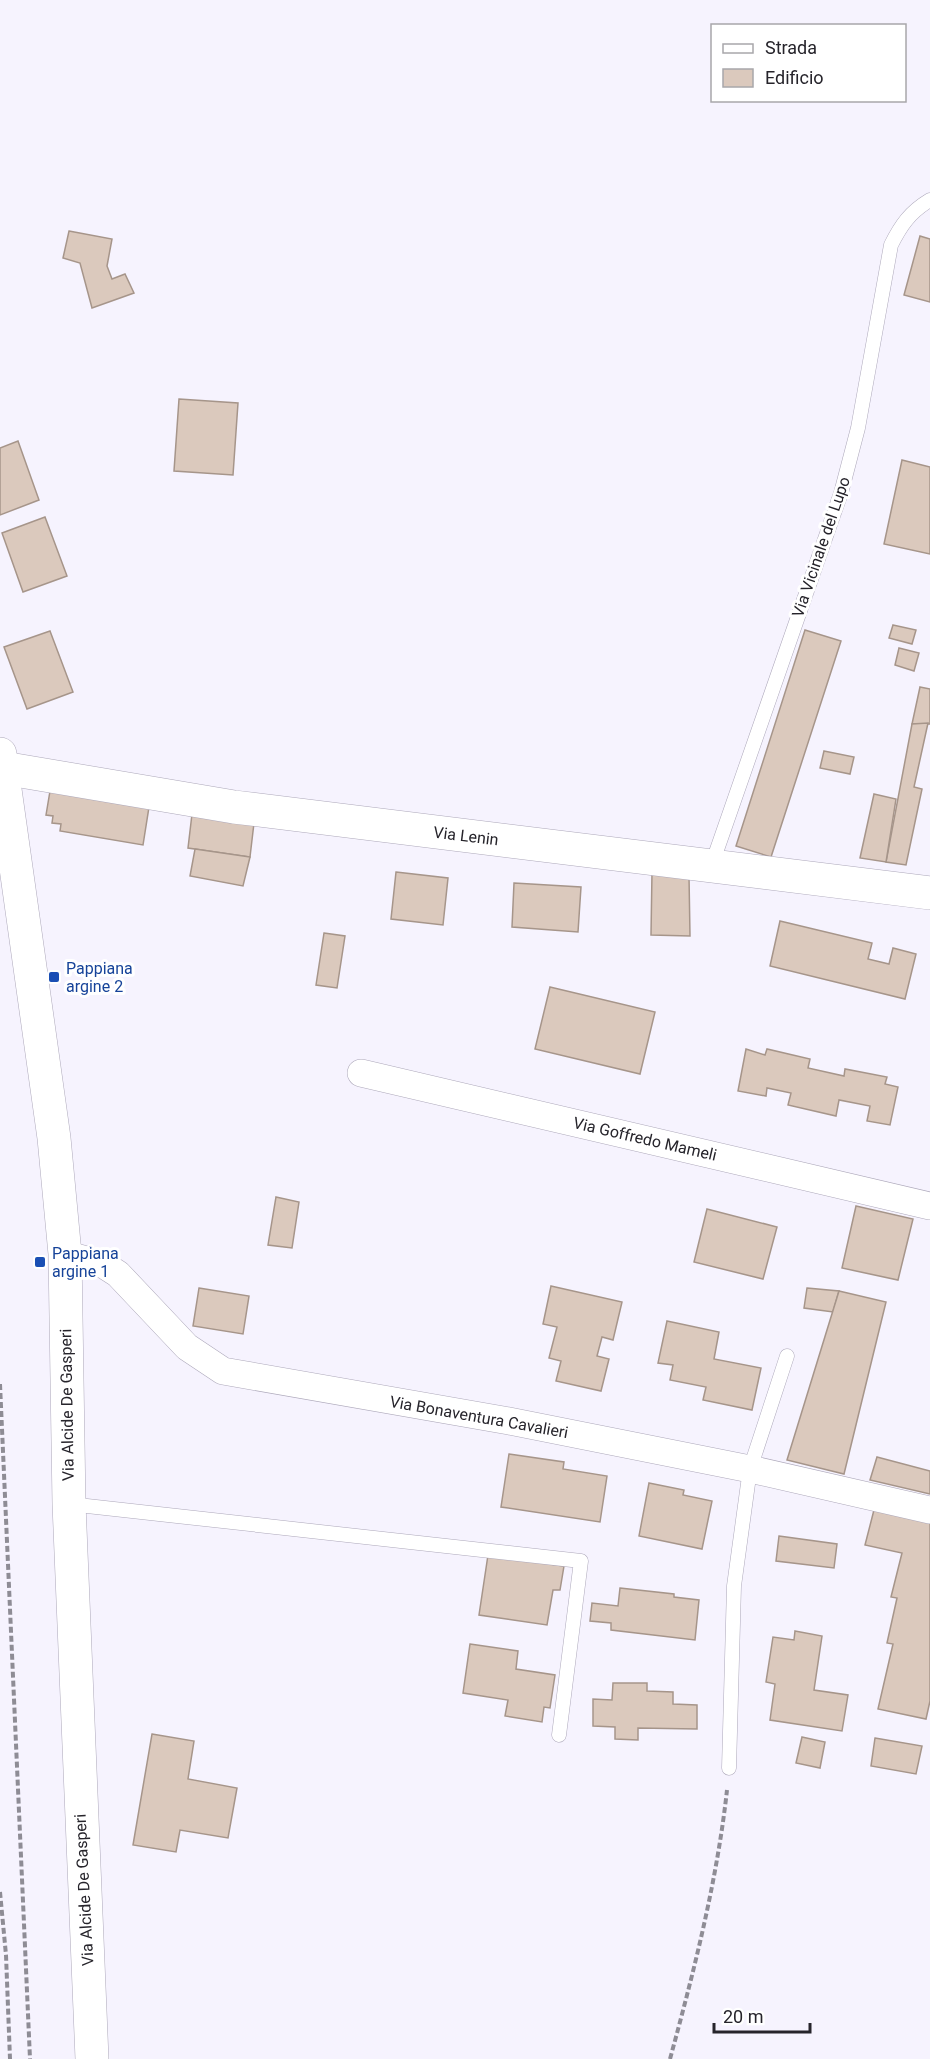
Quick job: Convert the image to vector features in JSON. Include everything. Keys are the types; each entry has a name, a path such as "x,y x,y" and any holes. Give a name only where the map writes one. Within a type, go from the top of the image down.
{"street":[{"name":"Via Lenin","path":"1,761 234,807 712,864 930,893"},
{"name":"Via Alcide De Gasperi","path":"1,761 54,1138 65,1254 69,1504 92,2059"},
{"name":"Via Goffredo Mameli","path":"361,1073 930,1206"},
{"name":"Via Bonaventura Cavalieri","path":"65,1254 104,1265 118,1274 187,1347 223,1371 509,1420 750,1469 930,1510"}],"lane":[{"name":"Via Vicinale del Lupo","path":"712,864 841,493 858,428 891,245 899,227 913,210 930,200"},
{"path":"729,1768 734,1586 750,1469 787,1356"},
{"path":"69,1504 581,1561 559,1735"}],"path":[{"path":"0,1384 30,2059"},
{"path":"670,2059 692,1980 722,1838 729,1768"},
{"path":"0,1892 6,1955 10,2059"}],"building":[{"path":"69,231 112,239 107,266 112,279 125,274 134,293 92,308 80,263 63,258"},
{"path":"920,236 930,239 930,302 904,295"},
{"path":"179,399 238,403 233,475 174,471"},
{"path":"18,441 39,500 0,515 0,448"},
{"path":"902,460 930,467 930,554 884,544"},
{"path":"45,517 67,576 23,592 2,533"},
{"path":"893,625 916,630 912,644 889,638"},
{"path":"805,630 841,641 771,857 736,846"},
{"path":"50,631 73,692 27,709 4,647"},
{"path":"899,648 919,653 914,671 895,665"},
{"path":"920,687 930,689 930,724 912,724"},
{"path":"928,723 914,787 922,789 906,865 886,862 912,724"},
{"path":"824,751 854,757 850,774 820,768"},
{"path":"50,791 149,807 143,845 60,831 61,824 52,823 53,816 46,815"},
{"path":"874,794 896,799 886,862 860,858"},
{"path":"192,814 254,823 250,857 188,848"},
{"path":"195,849 250,857 243,886 190,876"},
{"path":"396,872 448,878 443,925 391,919"},
{"path":"652,872 689,876 690,936 651,935"},
{"path":"514,883 581,887 578,932 512,927"},
{"path":"780,921 872,943 868,959 889,964 893,948 916,954 905,999 770,966"},
{"path":"324,933 345,936 337,988 316,985"},
{"path":"550,987 655,1012 640,1074 535,1049"},
{"path":"746,1049 765,1055 767,1049 810,1059 808,1068 844,1076 845,1069 887,1077 885,1084 898,1087 890,1125 867,1121 870,1106 839,1100 836,1116 788,1105 791,1093 767,1088 766,1096 738,1091"},
{"path":"276,1197 299,1202 292,1248 268,1245"},
{"path":"856,1206 913,1219 898,1280 842,1268"},
{"path":"707,1209 777,1227 763,1279 694,1262"},
{"path":"551,1286 622,1302 613,1340 602,1337 597,1356 609,1359 601,1391 556,1381 561,1361 549,1358 557,1327 543,1324"},
{"path":"199,1288 249,1296 243,1334 193,1326"},
{"path":"807,1288 839,1291 833,1312 804,1308"},
{"path":"839,1291 886,1302 844,1474 787,1460"},
{"path":"667,1321 719,1332 714,1359 761,1368 752,1410 703,1400 706,1387 670,1380 673,1365 658,1363"},
{"path":"509,1454 564,1462 563,1469 607,1476 600,1522 501,1507"},
{"path":"877,1457 930,1471 930,1494 870,1480"},
{"path":"649,1483 684,1490 683,1495 712,1501 702,1549 639,1536"},
{"path":"875,1506 930,1519 930,1701 926,1719 878,1709 893,1644 887,1643 897,1598 891,1597 902,1553 865,1545"},
{"path":"779,1536 837,1544 834,1568 776,1561"},
{"path":"488,1555 564,1566 560,1590 553,1590 547,1625 479,1615"},
{"path":"620,1588 674,1594 674,1597 699,1600 695,1640 611,1630 611,1623 590,1621 592,1603 618,1606"},
{"path":"795,1631 822,1636 814,1690 848,1695 842,1731 770,1720 775,1684 766,1682 773,1637 794,1640"},
{"path":"470,1644 518,1651 516,1669 555,1675 550,1708 544,1707 542,1722 505,1716 508,1700 463,1693"},
{"path":"613,1683 647,1683 647,1691 673,1692 673,1704 697,1705 697,1729 638,1728 638,1740 615,1739 615,1727 593,1726 593,1699 612,1700"},
{"path":"152,1734 194,1741 188,1779 237,1788 228,1838 180,1830 176,1852 133,1845"},
{"path":"802,1737 825,1742 820,1768 796,1763"},
{"path":"875,1738 922,1746 916,1774 871,1766"}],"place":[{"name":"Pappiana argine 2","path":"54,977"},
{"name":"Pappiana argine 1","path":"40,1262"}]}
